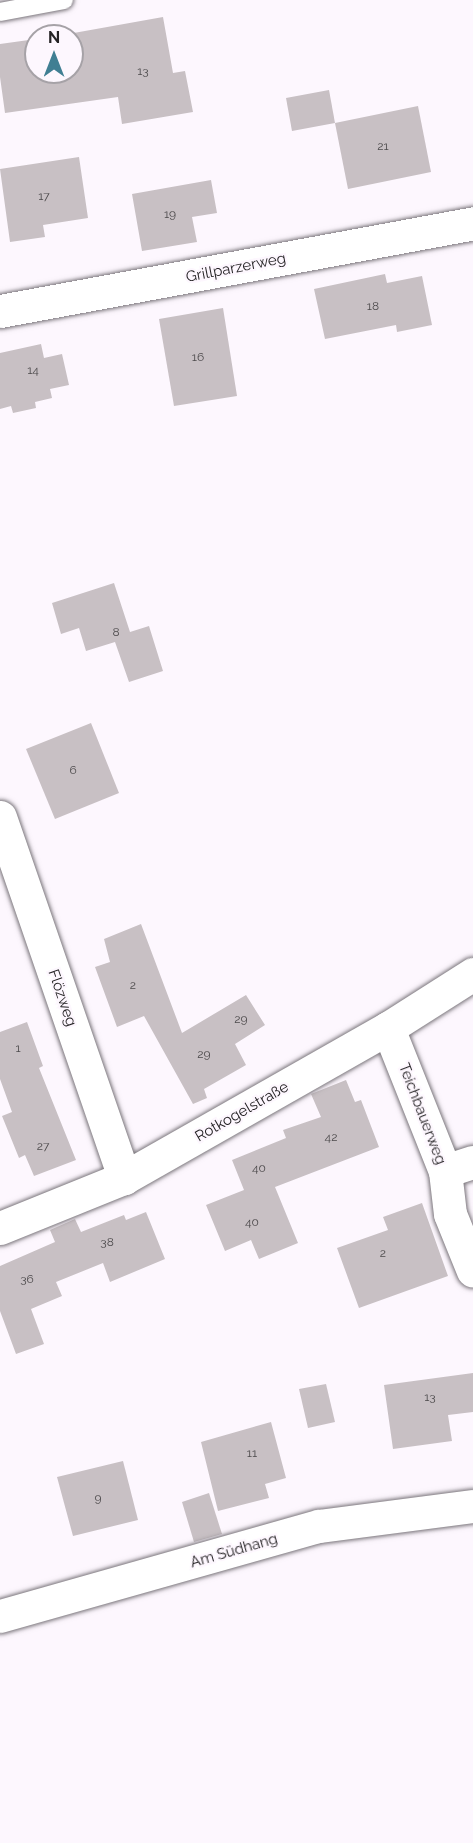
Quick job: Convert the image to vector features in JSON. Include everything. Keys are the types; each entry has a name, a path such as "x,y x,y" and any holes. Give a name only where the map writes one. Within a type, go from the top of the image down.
{"street":[{"name":"Grillparzerweg","path":"0,311 473,223"},
{"name":"Flözweg","path":"0,817 124,1178"},
{"name":"Rotkogelstraße","path":"0,1228 124,1178 388,1028 473,974"},
{"name":"Teichbauerweg","path":"388,1028 459,1166 450,1214 473,1271"},
{"name":"Am Südhang","path":"0,1616 319,1526 473,1506"}],"lane":[{"path":"0,12 64,0"}],"building":[{"path":"163,17 173,73 185,71 193,112 122,124 118,97 5,113 0,77 0,44 24,41 24,84 84,84 84,31"},
{"path":"329,90 335,123 292,131 286,98"},
{"path":"418,106 431,172 348,189 335,123"},
{"path":"79,157 88,218 43,225 45,237 10,242 0,169"},
{"path":"211,180 217,213 192,217 197,242 142,251 132,194"},
{"path":"385,274 387,283 422,276 432,325 397,332 396,325 325,339 314,289"},
{"path":"223,308 237,396 174,406 159,319"},
{"path":"41,344 44,358 62,354 69,385 50,389 52,398 35,402 36,408 13,413 11,406 0,409 0,353"},
{"path":"114,583 130,632 149,626 163,671 129,682 115,642 86,651 79,628 61,634 52,603"},
{"path":"91,723 119,793 55,819 26,749"},
{"path":"141,924 182,1033 246,995 265,1025 235,1044 246,1065 204,1089 207,1098 193,1104 144,1016 117,1027 95,967 110,962 104,939"},
{"path":"27,1022 43,1066 39,1068 76,1160 34,1176 25,1155 19,1158 2,1116 12,1112 0,1079 0,1032"},
{"path":"346,1080 355,1102 361,1100 379,1147 275,1187 298,1243 259,1259 251,1240 225,1251 206,1205 244,1190 232,1160 286,1138 283,1130 321,1117 311,1094"},
{"path":"422,1203 448,1276 359,1308 337,1248 388,1230 383,1217"},
{"path":"146,1212 165,1259 110,1282 103,1263 56,1282 62,1296 31,1309 44,1344 16,1354 0,1311 0,1266 55,1242 50,1230 75,1219 81,1232 124,1215 126,1220"},
{"path":"473,1373 473,1412 448,1415 452,1441 393,1449 384,1385"},
{"path":"326,1384 335,1422 308,1428 299,1389"},
{"path":"271,1422 286,1478 265,1484 269,1498 218,1511 201,1442"},
{"path":"123,1461 138,1520 73,1536 57,1477"},
{"path":"209,1493 222,1534 194,1542 182,1502"}]}
